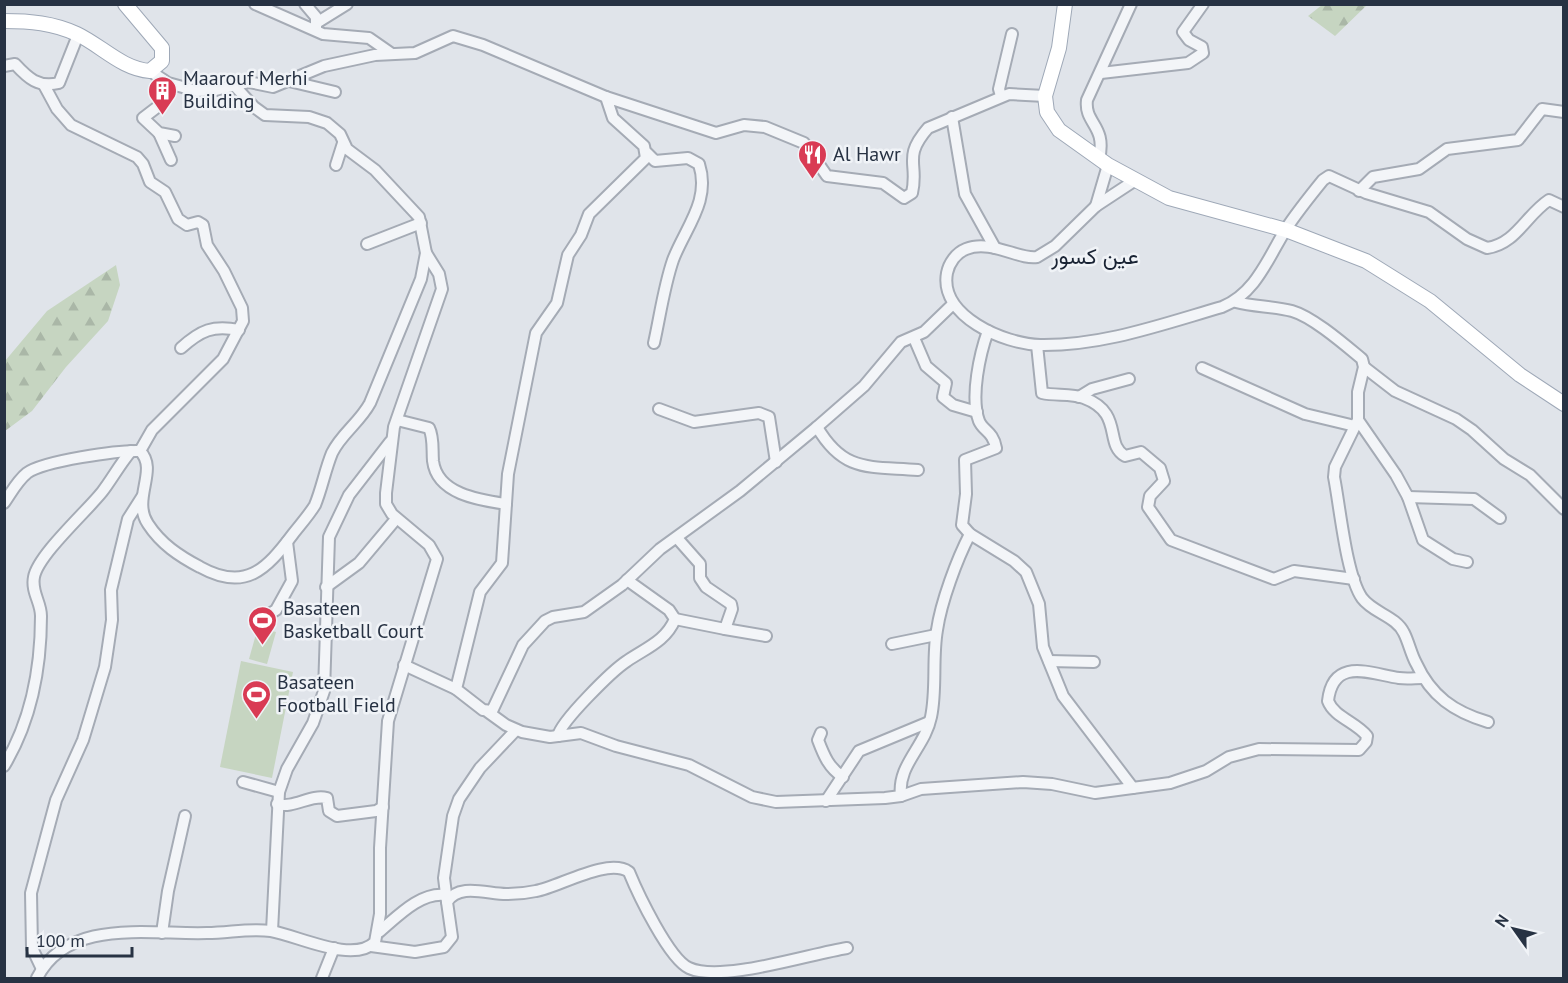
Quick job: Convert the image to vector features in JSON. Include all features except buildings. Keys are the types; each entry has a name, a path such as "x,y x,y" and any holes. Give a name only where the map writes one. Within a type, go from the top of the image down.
{"main road":[{"path":"4,21 42,23 78,35 131,67 150,71 162,61 162,48 125,4"},
{"path":"1065,4 1059,48 1045,96 1047,112 1059,130 1134,181 1169,198 1286,230 1350,253 1408,286 1520,375 1563,404"}],"street":[{"path":"255,4 316,26"},
{"path":"305,4 316,26 323,34 369,38 392,54"},
{"path":"316,26 348,4"},
{"path":"1096,206 1104,162 1102,140 1087,105 1131,4"},
{"path":"1101,73 1188,63 1198,58 1203,52 1202,48 1189,40 1183,32 1203,4"},
{"path":"1001,96 1001,79 1012,34"},
{"path":"4,66 15,64 28,79 44,85 56,84 62,80 69,51 78,35"},
{"path":"150,71 163,80 197,91 216,90 233,84 249,82 268,87 324,66 392,54 415,53 447,37 458,37 606,97 716,133 744,124 765,127 804,143 827,176 882,183 904,198 912,193 914,184 911,158 920,137 928,128 1001,96 1027,93 1045,96"},
{"path":"163,80 160,105 143,118 159,133 171,160"},
{"path":"289,81 335,92"},
{"path":"233,84 265,115 320,120 335,129 352,154 375,170 413,209 420,223 426,253 439,274 442,290 392,439 386,504 396,519 429,545 437,559 388,721 379,932"},
{"path":"4,765 13,752 32,700 40,655 41,613 33,593 34,577 40,561 103,491 152,430 219,365 243,321 242,308 224,271 207,245 203,225 198,222 187,225 180,221 167,194 150,182 141,162 132,153 78,131 57,109 44,85"},
{"path":"606,97 615,121 642,143 647,153 655,161 688,158 699,164 704,185 701,202 673,261 654,343"},
{"path":"1359,190 1373,177 1419,169 1447,149 1518,140 1542,109 1563,112"},
{"path":"952,117 965,194 995,248"},
{"path":"159,133 175,136"},
{"path":"336,165 343,143"},
{"path":"456,689 480,592 502,563 513,441 531,352 542,322 557,303 568,255 582,235 592,209 642,165 647,153"},
{"path":"1134,181 1096,206 1055,246 1037,257 995,248 964,249 953,258 945,282 952,305 988,331 1016,342 1037,345 1103,340 1236,302 1255,282 1286,230 1329,176 1359,190 1428,212 1486,248 1511,238 1535,211 1549,200 1563,207"},
{"path":"367,244 420,223"},
{"path":"136,451 148,465 142,509 146,522 159,540 188,561 221,578 234,579 258,573 286,543 315,504 339,441 362,418 370,403 417,293 426,253"},
{"path":"1236,302 1257,308 1292,311 1306,318 1362,359 1364,367 1358,392 1356,423 1334,477 1354,579 1362,597 1370,606 1404,631 1423,678 1441,700 1451,707 1488,722"},
{"path":"488,712 495,707 523,645 537,629 553,617 584,612 627,580 660,549 776,462 864,386 901,342 914,338 952,305"},
{"path":"181,348 192,338 218,326 239,330"},
{"path":"988,331 979,362 977,412 980,423 990,431 996,448 965,460 966,494 962,525 970,534 1014,561 1026,572 1039,604 1042,640 1063,696 1133,788"},
{"path":"914,338 926,366 946,383 943,397 953,405 977,412"},
{"path":"1037,345 1042,393 1079,397 1106,411 1113,427 1115,444 1121,454 1125,456 1141,452 1164,473 1164,481 1150,496 1148,507 1171,540 1274,579 1294,571 1354,579"},
{"path":"1364,367 1395,391 1456,419 1472,430 1504,459 1522,468 1563,508"},
{"path":"1202,368 1305,414 1356,423 1408,497 1423,540 1453,559 1467,562"},
{"path":"1079,397 1092,389 1130,380"},
{"path":"659,410 694,422 759,413 769,417 776,462"},
{"path":"397,420 429,428 435,472 444,483 470,496 506,504"},
{"path":"816,427 836,455 846,460 860,465 918,470"},
{"path":"272,931 279,792 287,769 317,714 324,691 327,549 338,514 349,495 392,439"},
{"path":"4,503 21,479 36,468 136,451"},
{"path":"39,974 32,948 31,893 56,800 83,740 105,667 112,620 111,590 128,519 142,497"},
{"path":"1408,497 1474,499 1500,518"},
{"path":"327,587 359,563 396,519"},
{"path":"901,796 899,781 902,772 929,722 936,664 936,635 957,562 970,534"},
{"path":"677,538 700,564 700,579 706,587 731,604 732,609 724,629"},
{"path":"271,613 276,610 292,581 286,543"},
{"path":"627,580 669,610 675,619 766,636"},
{"path":"558,736 560,728 569,717 619,667 655,645 667,633 675,619"},
{"path":"892,644 936,635"},
{"path":"1049,661 1094,662"},
{"path":"404,665 425,672 456,689 516,730 539,736 581,733 616,746 689,765 757,800 796,803 901,796 916,789 946,789 969,784 1043,783 1095,793 1163,784 1200,774 1229,757 1259,749 1359,750 1366,742 1367,736 1358,726 1335,712 1328,701 1330,689 1338,677 1353,671 1363,671 1403,679 1423,678"},
{"path":"826,801 859,751 929,722"},
{"path":"371,946 415,952 444,947 452,937 444,878 452,823 459,799 480,768 516,730"},
{"path":"821,733 818,740 823,754 832,770 843,777"},
{"path":"243,782 279,792"},
{"path":"277,804 301,803 320,796 327,798 329,811 337,816 376,811 383,807"},
{"path":"162,933 168,891 185,816"},
{"path":"39,974 53,954 77,941 112,934 209,933 256,929 272,931 334,948 362,951 371,946 379,932 417,903 436,894 446,898 462,892 509,894 537,891 584,873 622,868 629,872 670,951 690,968 725,973 847,948"},
{"path":"322,978 334,948"}],"green space":[{"path":"1322,5 1367,5 1335,36 1308,16"},
{"path":"116,265 120,285 108,321 66,367 32,411 5,431 5,361 47,311"},
{"name":"Basateen Basketball Court","path":"258,627 276,632 267,664 249,659"},
{"name":"Basateen Football Field","path":"241,661 293,672 272,778 220,767"}],"place":[{"name":"Maarouf Merhi Building","path":"162,116"},
{"name":"Al Hawr","path":"812,180"},
{"name":"Basateen Basketball Court","path":"262,646"},
{"name":"Basateen Football Field","path":"256,720"}],"district":[{"name":"عين كسور","path":"1095,256"}]}
